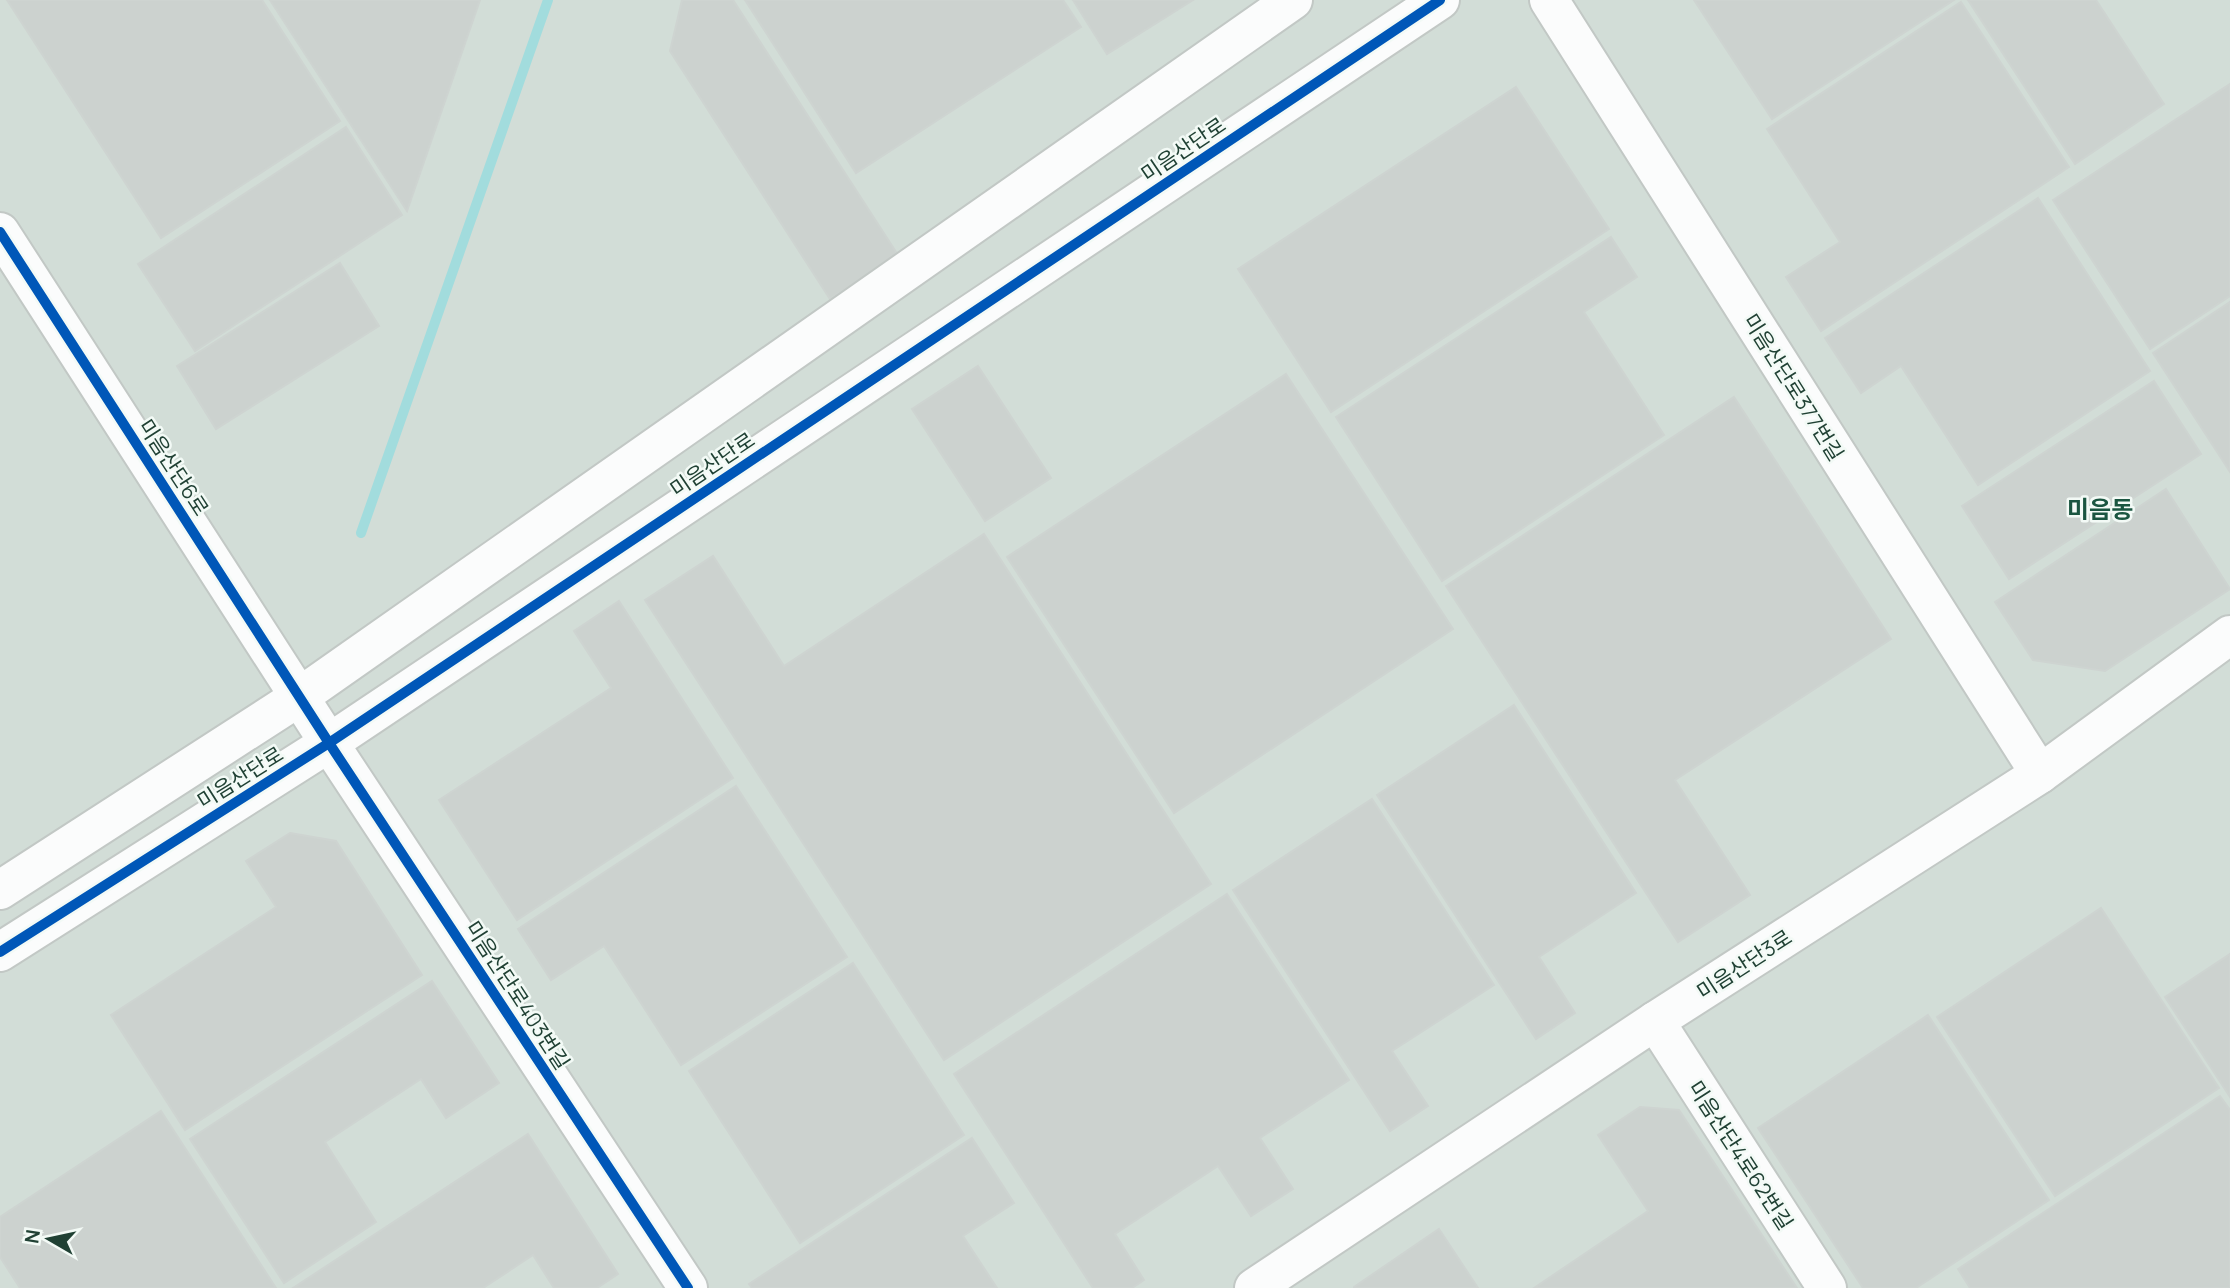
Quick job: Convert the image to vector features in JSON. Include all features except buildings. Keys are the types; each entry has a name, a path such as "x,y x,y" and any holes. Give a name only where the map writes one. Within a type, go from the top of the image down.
{"street":[{"name":"미음산단로","path":"0,952 1293,0"},
{"name":"미음산단로","path":"0,890 315,721 1440,0"},
{"name":"미음산단로377번길","path":"1549,0 2040,774"},
{"name":"미음산단6로","path":"0,232 315,721"},
{"name":"미음산단3로","path":"1254,1288 1655,1021 2040,774 2230,635"},
{"name":"미음산단로403번길","path":"315,721 688,1288"},
{"name":"미음산단4로62번길","path":"1655,1021 1827,1288"}],"shaded area":[{"path":"0,0 2230,0 2230,1288 0,1288"}],"waterway":[{"path":"361,533 548,0"}],"cycle path":[{"path":"0,952 329,743 1440,0"},
{"path":"0,232 329,743 688,1288"}],"district":[{"name":"미음동","path":"2100,508"}]}
